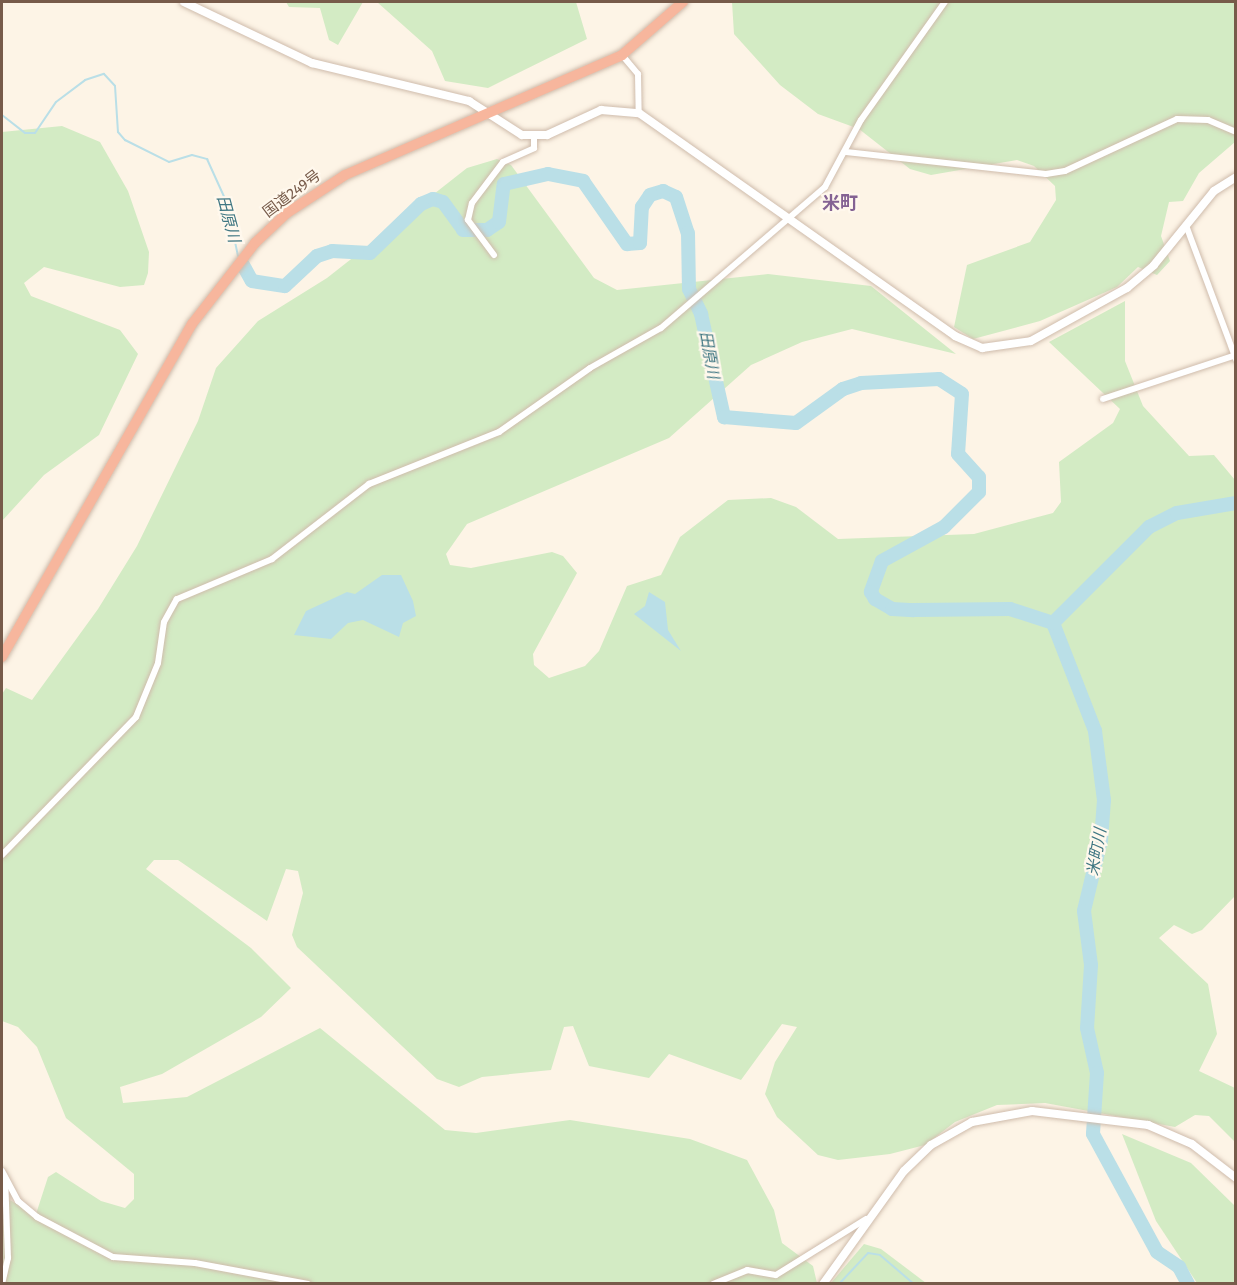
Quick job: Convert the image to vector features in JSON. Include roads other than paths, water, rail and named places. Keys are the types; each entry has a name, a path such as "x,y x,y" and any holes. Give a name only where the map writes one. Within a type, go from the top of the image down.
{"highway":[{"name":"国道249号","path":"2,657 192,324 255,243 287,213 345,175 491,115 622,56 684,2"}],"street":[{"path":"184,2 286,54 469,101 522,135 534,136 601,110 639,113 793,218 954,336 982,348 1031,341 1093,309 1154,266 1187,228 1214,191 1236,177"},
{"path":"2,855 136,717 158,663 164,622 177,599 290,549 330,513 392,472 499,432 678,313 793,218 825,187 945,2"},
{"path":"622,56 638,74 639,113"},
{"path":"846,152 1046,174 1065,171 1177,119 1208,120 1236,132"},
{"path":"494,255 477,240 468,220 472,202 503,162 534,148 534,136"},
{"path":"1103,399 1235,356 1187,228"},
{"path":"823,1284 866,1219 904,1171 954,1131 1009,1114 1054,1114 1148,1125 1192,1144 1236,1178"},
{"path":"2,1284 8,1258 3,1174"},
{"path":"3,1174 18,1201 38,1216 113,1257 195,1263 308,1284"},
{"path":"713,1284 747,1270 776,1275 866,1219"}],"water":[{"path":"382,575 401,575 413,601 416,616 403,623 399,637 363,620 348,623 331,639 294,635 306,611 347,592 355,594"},
{"path":"649,592 665,602 668,630 681,651 634,614 645,606"}],"waterway":[{"name":"田原川","path":"2,115 25,133 35,133 56,102 85,80 104,74 115,86 118,132 125,140 169,162 192,155 207,159 227,203 238,256"},
{"name":"田原川","path":"243,265 252,281 285,286 317,256 332,251 370,253 421,204 433,199 443,202 463,230 487,230 499,222 504,184 548,174 583,181 627,244 640,243 642,207 650,195 663,191 676,197 688,233 689,289 701,314 724,417 796,423 843,389 861,383 939,379 962,394 958,454 979,477 979,492 944,527 882,561 871,592 875,599 892,609 1010,609 1053,623"},
{"name":"米町川","path":"1053,623 1149,527 1177,513 1236,503"},
{"name":"米町川","path":"1053,623 1095,731 1104,800 1101,840 1084,911 1091,965 1087,1028 1097,1073 1093,1134 1157,1252 1179,1267 1188,1284"},
{"path":"839,1284 868,1253 880,1255 914,1284"}],"district":[{"name":"米町","path":"840,203"}]}
